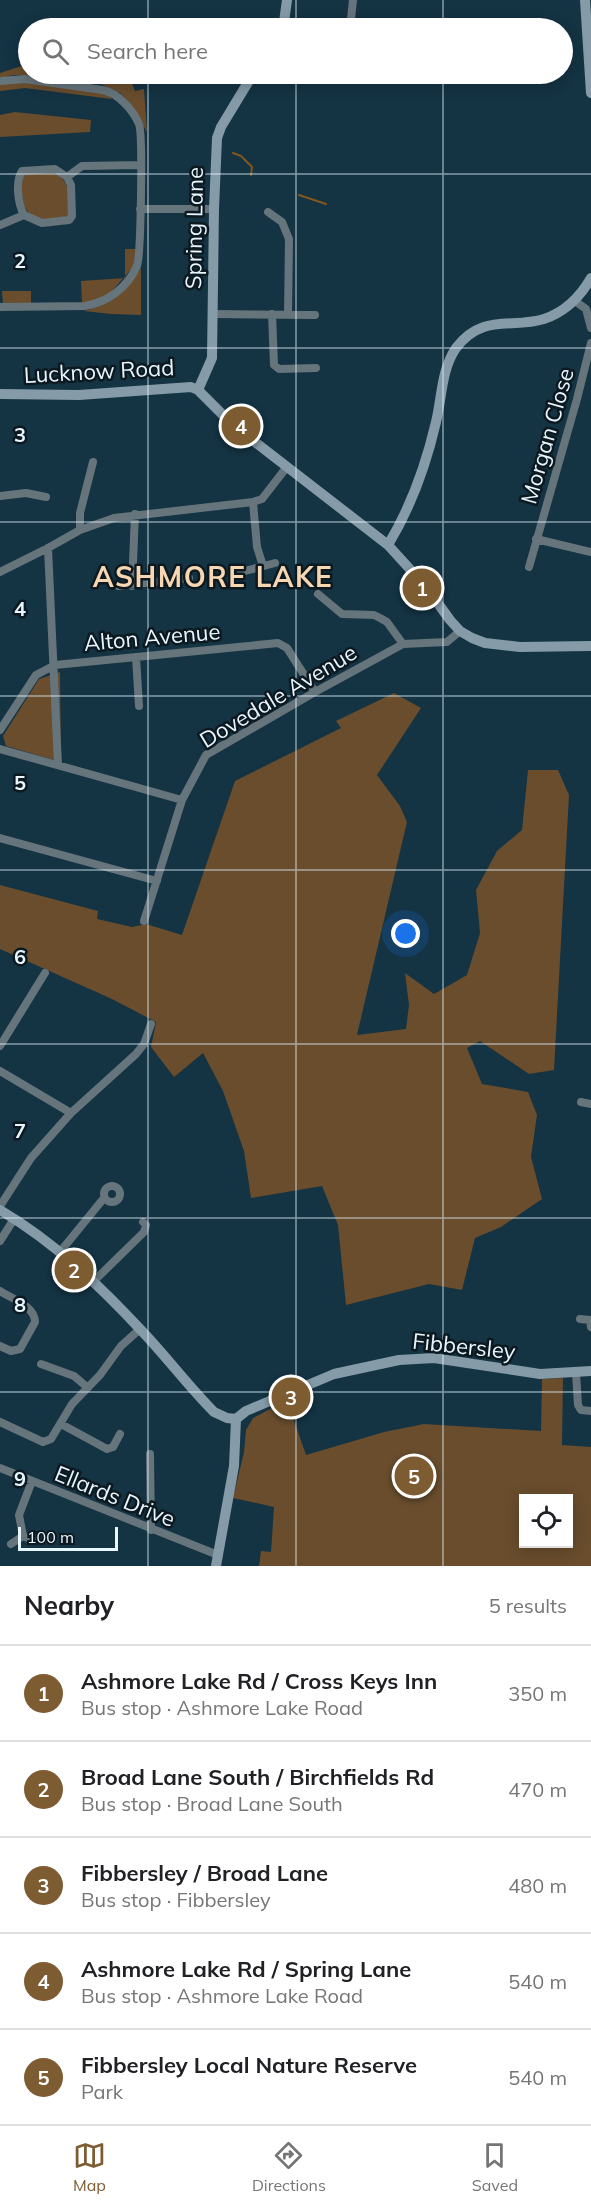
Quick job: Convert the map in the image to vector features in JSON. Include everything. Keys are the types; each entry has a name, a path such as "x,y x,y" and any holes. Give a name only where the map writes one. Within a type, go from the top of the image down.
{"street":[{"path":"285,18 287,0"},
{"path":"351,18 352,0"},
{"path":"585,0 591,93"},
{"path":"0,81 18,80"},
{"path":"0,307 97,304 113,296 125,285 139,261 140,126 128,106 109,91 60,84"},
{"name":"Spring Lane","path":"198,390 212,358 217,138 221,127 247,84"},
{"path":"67,177 82,166 140,165"},
{"path":"55,169 67,177 71,185 72,206 72,216 69,220 42,223 24,215 20,208 18,177 22,171 55,169"},
{"path":"140,209 214,209"},
{"path":"268,212 282,222 289,239 288,315"},
{"path":"0,225 24,215"},
{"path":"388,545 404,519 431,444 444,375 455,350 472,333 490,325 543,319 559,312 575,301 591,278"},
{"path":"575,301 586,309 591,328"},
{"path":"213,314 315,315"},
{"path":"272,314 274,365 279,369 316,368"},
{"name":"Morgan Close","path":"529,567 591,343"},
{"name":"Lucknow Road","path":"0,394 79,395 183,386 198,390"},
{"path":"198,390 233,426 388,545 407,563 460,631 485,643 548,647 591,646"},
{"path":"80,530 80,513 93,462"},
{"path":"0,572 80,530 114,518 253,502 262,499 286,468"},
{"path":"0,496 26,493 45,497"},
{"path":"253,502 257,547 263,566"},
{"path":"132,586 135,514"},
{"name":"Morgan Close","path":"536,539 591,552"},
{"path":"48,548 58,765"},
{"path":"241,572 275,563"},
{"path":"118,586 189,578"},
{"path":"318,594 342,614 374,615 387,622 403,644"},
{"name":"Dovedale Avenue","path":"144,921 182,800 206,755 403,644 447,642 460,631"},
{"name":"Alton Avenue","path":"0,730 36,675 55,665 278,643 287,648 315,692"},
{"path":"135,657 139,706"},
{"path":"0,749 182,800"},
{"path":"0,838 157,881"},
{"path":"0,1046 45,973"},
{"path":"151,1024 144,1044 136,1054 71,1113 31,1158 0,1208 60,1252 94,1281 214,1412 236,1419 234,1466 217,1560"},
{"path":"0,1071 71,1113"},
{"path":"581,1102 591,1104"},
{"path":"60,1252 104,1198"},
{"path":"0,1242 14,1219"},
{"path":"94,1281 144,1232 146,1225 143,1222"},
{"path":"0,1292 30,1309 35,1322 20,1349 11,1350 0,1346"},
{"path":"579,1319 590,1320 591,1327"},
{"path":"0,1422 43,1442 51,1439 72,1404 100,1375 121,1346 140,1329"},
{"name":"Fibbersley","path":"236,1419 246,1410 334,1374 399,1360 434,1358 540,1374 591,1371"},
{"path":"41,1364 74,1376 87,1387"},
{"path":"575,1373 578,1406 581,1410 591,1411"},
{"path":"61,1424 107,1449 113,1447 120,1434"},
{"path":"150,1454 151,1530"},
{"name":"Ellards Drive","path":"0,1468 151,1530 217,1560"},
{"path":"140,1473 150,1473"},
{"path":"23,1536 20,1515 33,1482"},
{"path":"23,1536 33,1540"},
{"path":"11,1544 23,1536"}],"shaded area":[{"path":"18,67 18,75 0,78 0,73"},
{"path":"13,81 18,82 18,84 38,84 105,92 112,99 25,88 0,91 0,85"},
{"path":"101,84 132,84 135,91 144,89 147,132 130,103 120,93"},
{"path":"15,112 91,120 90,132 0,137 0,115"},
{"path":"53,173 66,184 70,213 68,217 59,219 36,218 26,209 23,202 22,179 24,174"},
{"path":"125,249 136,249 134,266 125,276"},
{"path":"141,268 141,315 84,311 117,296"},
{"path":"123,278 111,292 97,301 82,303 81,281"},
{"path":"2,291 31,291 31,304 3,304"},
{"path":"60,672 61,762 6,746 3,736 39,679"},
{"path":"394,693 421,708 377,775 400,806 407,822 357,1035 406,1029 409,1005 405,973 434,994 467,975 480,933 476,890 497,851 522,830 528,770 558,770 569,795 554,1070 529,1074 480,1041 467,1048 482,1084 528,1092 537,1115 531,1157 542,1199 501,1227 475,1238 462,1290 429,1284 346,1305 338,1225 322,1186 251,1198 244,1151 223,1091 203,1053 174,1077 151,1047 156,1022 112,999 0,949 0,885 98,911 97,919 132,927 146,924 182,935 235,781 341,728 336,721"},
{"path":"563,1378 562,1445 591,1447 591,1566 259,1566 261,1551 271,1552 274,1507 233,1498 244,1452 246,1430 253,1418 287,1400 306,1455 384,1432 424,1424 541,1431 542,1379"}],"waterway":[{"path":"233,153 241,156 252,167 251,175"},
{"path":"299,195 326,204"}],"place":[{"name":"Ashmore Lake Rd / Spring Lane","path":"241,426"},
{"name":"Ashmore Lake Rd / Cross Keys Inn","path":"422,588"},
{"name":"Broad Lane South / Birchfields Rd","path":"74,1270"},
{"name":"Fibbersley / Broad Lane","path":"291,1397"},
{"name":"Fibbersley Local Nature Reserve","path":"414,1476"}],"district":[{"name":"ASHMORE LAKE","path":"213,577"}]}
